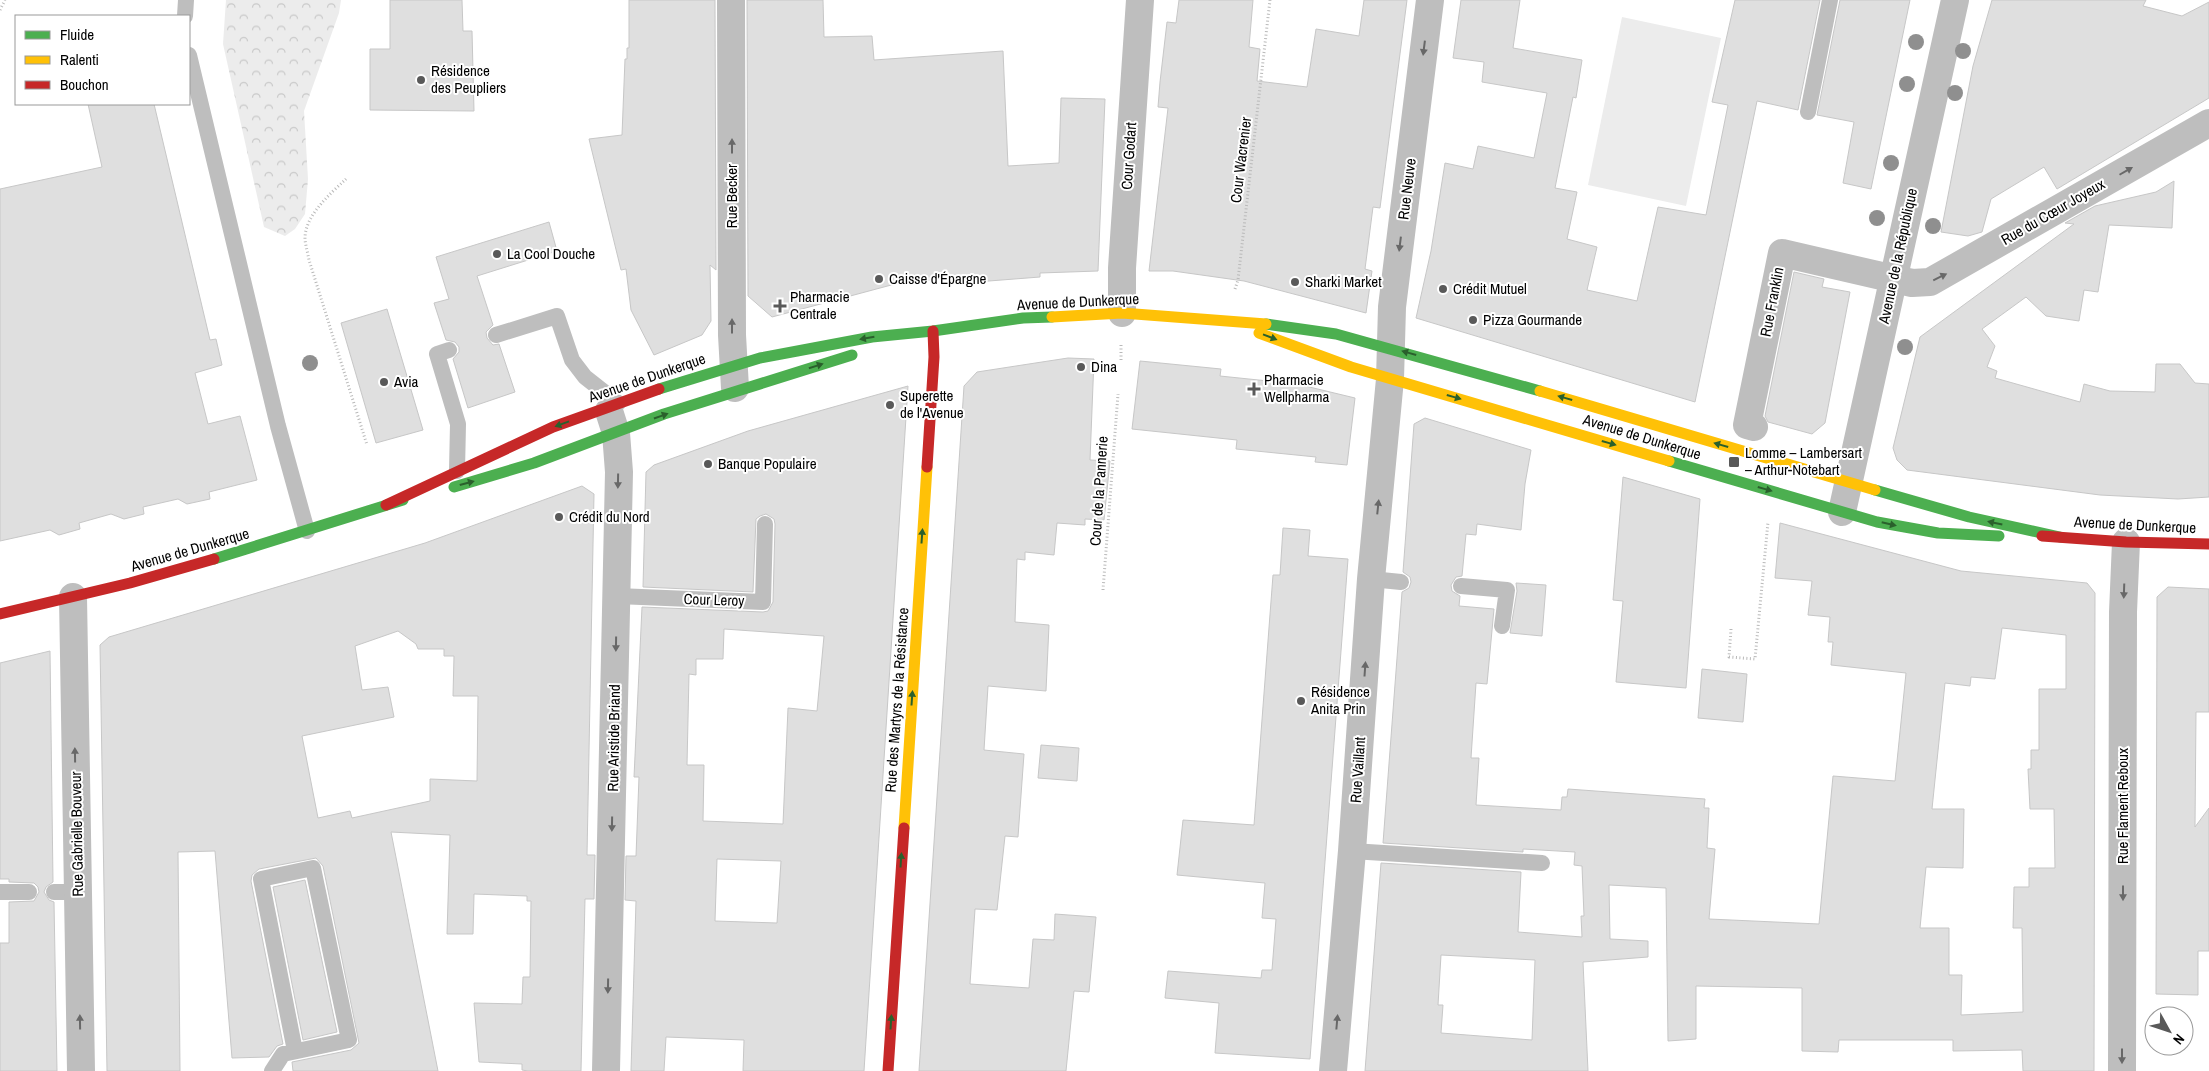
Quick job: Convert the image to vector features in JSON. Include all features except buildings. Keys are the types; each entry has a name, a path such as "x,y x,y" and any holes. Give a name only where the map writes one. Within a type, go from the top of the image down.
{"main road":[{"name":"Avenue de Dunkerque","path":"386,505 553,427 734,365 796,350 872,336 933,331 1031,318 1122,312 1177,315 1311,330 1391,348 1969,517 2060,537"},
{"name":"Avenue de Dunkerque","path":"1225,320 1328,360 1390,379 1842,512 1913,530 1938,533 2060,537 2126,542 2209,544"},
{"name":"Avenue de Dunkerque","path":"878,347 933,331"},
{"name":"Rue des Martyrs de la Résistance","path":"888,1071 934,357 933,331"},
{"name":"Avenue de Dunkerque","path":"0,614 192,566 386,505 534,463 664,414 860,353"}],"street":[{"name":"Rue Becker","path":"731,0 734,365 736,392"},
{"name":"Cour Godart","path":"1122,312 1122,268 1140,0"},
{"name":"Rue Neuve","path":"1390,379 1392,307 1430,0"},
{"name":"Avenue de la République","path":"1842,512 1955,0"},
{"name":"Rue du Cœur Joyeux","path":"1892,279 1912,283 1930,282 1942,277 2209,123"},
{"name":"Rue Franklin","path":"1754,427 1747,425 1782,253 1892,279"},
{"name":"Rue Vaillant","path":"1333,1071 1352,851 1371,580 1390,379"},
{"name":"Rue Aristide Briand","path":"606,1071 617,596 618,472 613,405"},
{"name":"Rue Flament Reboux","path":"2122,1071 2123,612 2126,542"},
{"name":"Rue Gabrielle Bouveur","path":"72,597 66,892 81,1071"}],"lane":[{"path":"185,15 186,0"},
{"path":"1808,112 1830,0"},
{"path":"190,59 278,426 307,531"},
{"path":"496,335 557,316 572,360 585,377 613,405"},
{"path":"450,350 437,354 458,424 458,471"},
{"name":"Cour Leroy","path":"617,596 762,602 765,524"},
{"path":"1371,580 1401,582"},
{"path":"1461,586 1508,590 1502,626"},
{"path":"1352,851 1542,863"},
{"path":"272,1071 283,1054 349,1040 313,868 261,879 296,1051"},
{"path":"0,892 28,892"}],"path":[{"path":"0,10 5,0"},
{"name":"Cour Wacrenier","path":"1225,320 1238,280 1270,0"},
{"path":"346,179 327,196 317,211 307,228 306,240 309,260 367,445"},
{"name":"Cour de la Pannerie","path":"1103,590 1118,394"},
{"path":"1731,629 1729,657 1755,659 1769,512 1775,492"}],"green space":[{"path":"226,0 341,0 339,13 304,111 308,179 305,214 295,229 285,236 264,227 223,44"},
{"path":"1622,17 1721,38 1686,206 1588,185"}],"traffic: fast":[{"path":"659,389 760,358 872,337 933,331 1023,318 1052,317"},
{"path":"1266,324 1336,334 1540,391"},
{"path":"454,487 534,463 664,414 852,355"},
{"path":"1669,461 1877,522 1938,533 1999,536"},
{"path":"1875,490 1969,517 2060,537"},
{"path":"214,559 403,500"}],"traffic: slow":[{"path":"1052,317 1122,313 1266,324"},
{"path":"1259,333 1351,367 1669,461"},
{"path":"1540,391 1875,490"},
{"path":"904,828 927,467"}],"traffic: jam":[{"path":"927,467 934,357 933,331"},
{"path":"386,505 553,427 659,389"},
{"path":"2042,536 2126,542 2209,544"},
{"path":"0,614 130,583 214,559"},
{"path":"888,1071 904,828"}],"place":[{"name":"Résidence des Peupliers","path":"421,80"},
{"name":"La Cool Douche","path":"497,254"},
{"name":"Caisse d'Épargne","path":"879,279"},
{"name":"Sharki Market","path":"1295,282"},
{"name":"Crédit Mutuel","path":"1443,289"},
{"name":"Pharmacie Centrale","path":"780,306"},
{"name":"Pizza Gourmande","path":"1473,320"},
{"name":"Dina","path":"1081,367"},
{"name":"Avia","path":"384,382"},
{"name":"Pharmacie Wellpharma","path":"1254,389"},
{"name":"Superette de l'Avenue","path":"890,405"},
{"name":"Lomme – Lambersart – Arthur-Notebart","path":"1734,462"},
{"name":"Banque Populaire","path":"708,464"},
{"name":"Crédit du Nord","path":"559,517"},
{"name":"Résidence Anita Prin","path":"1301,701"}]}
